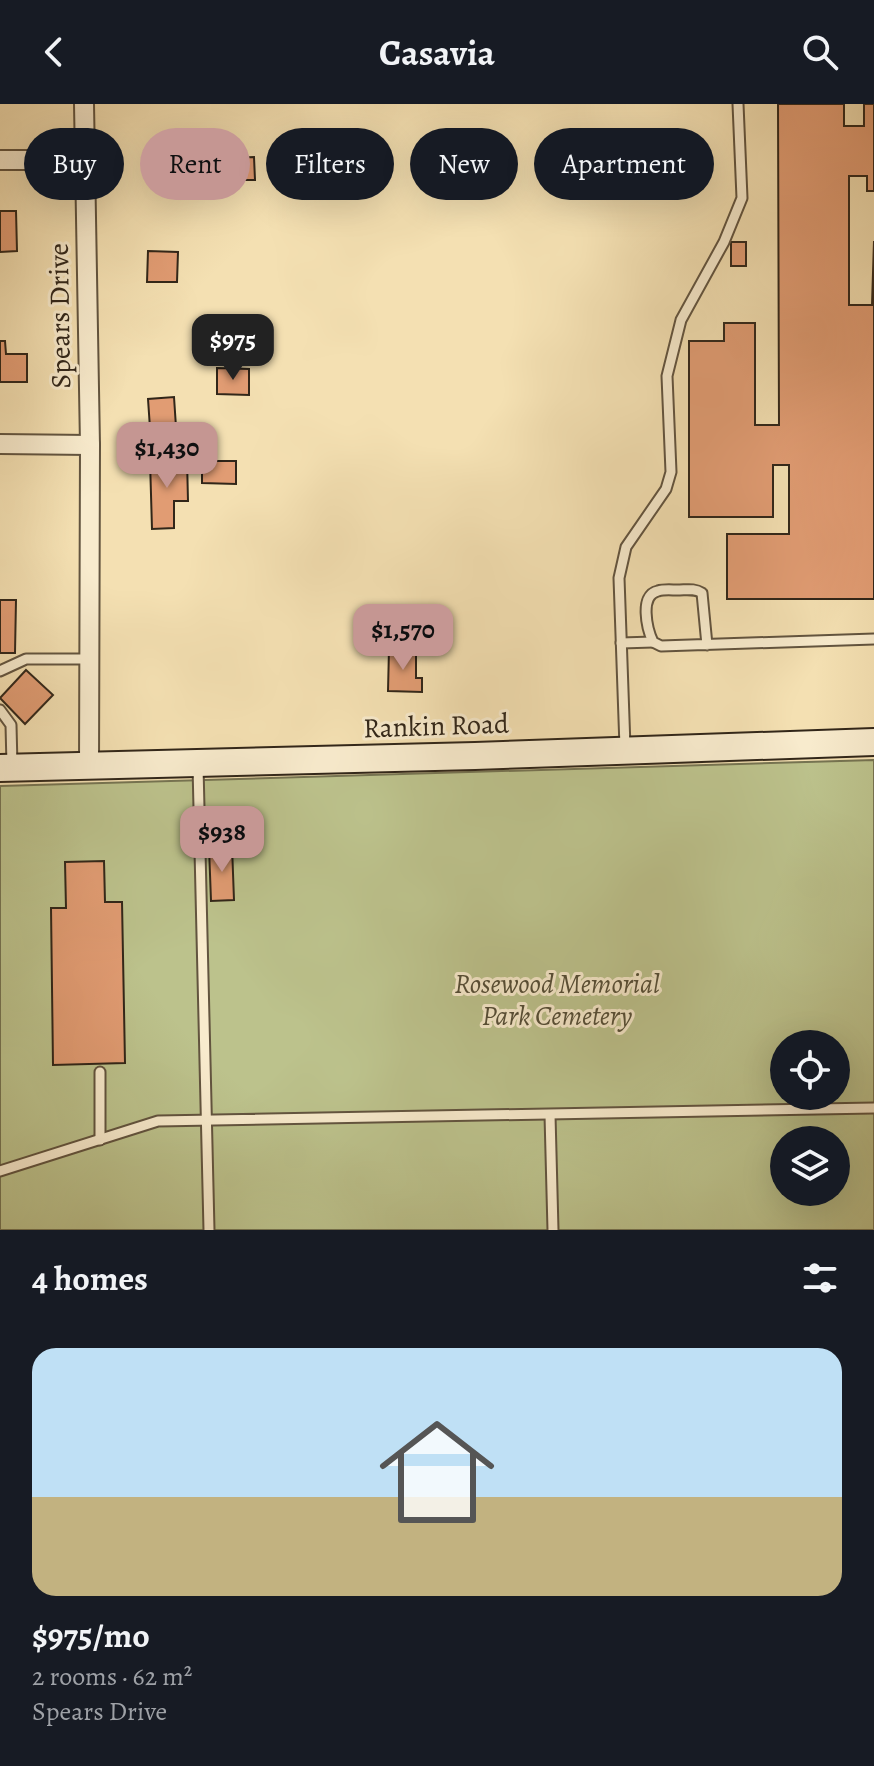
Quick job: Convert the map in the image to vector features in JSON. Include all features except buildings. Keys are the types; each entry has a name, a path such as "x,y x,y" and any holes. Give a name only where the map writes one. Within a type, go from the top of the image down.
{"street":[{"name":"Spears Drive","path":"84,104 84,128"},
{"path":"0,160 24,160"},
{"name":"Spears Drive","path":"85,200 90,445 89,767"},
{"path":"0,444 90,445"},
{"name":"Rankin Road","path":"6,768 874,742"}],"lane":[{"path":"625,751 619,578 626,547 666,489 671,472 668,362 681,320 724,242 742,198 738,104"},
{"path":"653,642 646,600 657,591 696,589 702,593 705,603 707,645"},
{"path":"621,643 653,642 661,646 874,639"},
{"path":"0,671 26,659 89,659"},
{"path":"0,710 11,725 6,768"},
{"path":"198,764 209,1230"},
{"path":"100,1072 100,1140"},
{"path":"0,1171 158,1121 874,1108"},
{"path":"550,1115 553,1230"}],"green space":[{"name":"Rosewood Memorial Park Cemetery","path":"874,760 874,1230 0,1230 0,786"}]}
